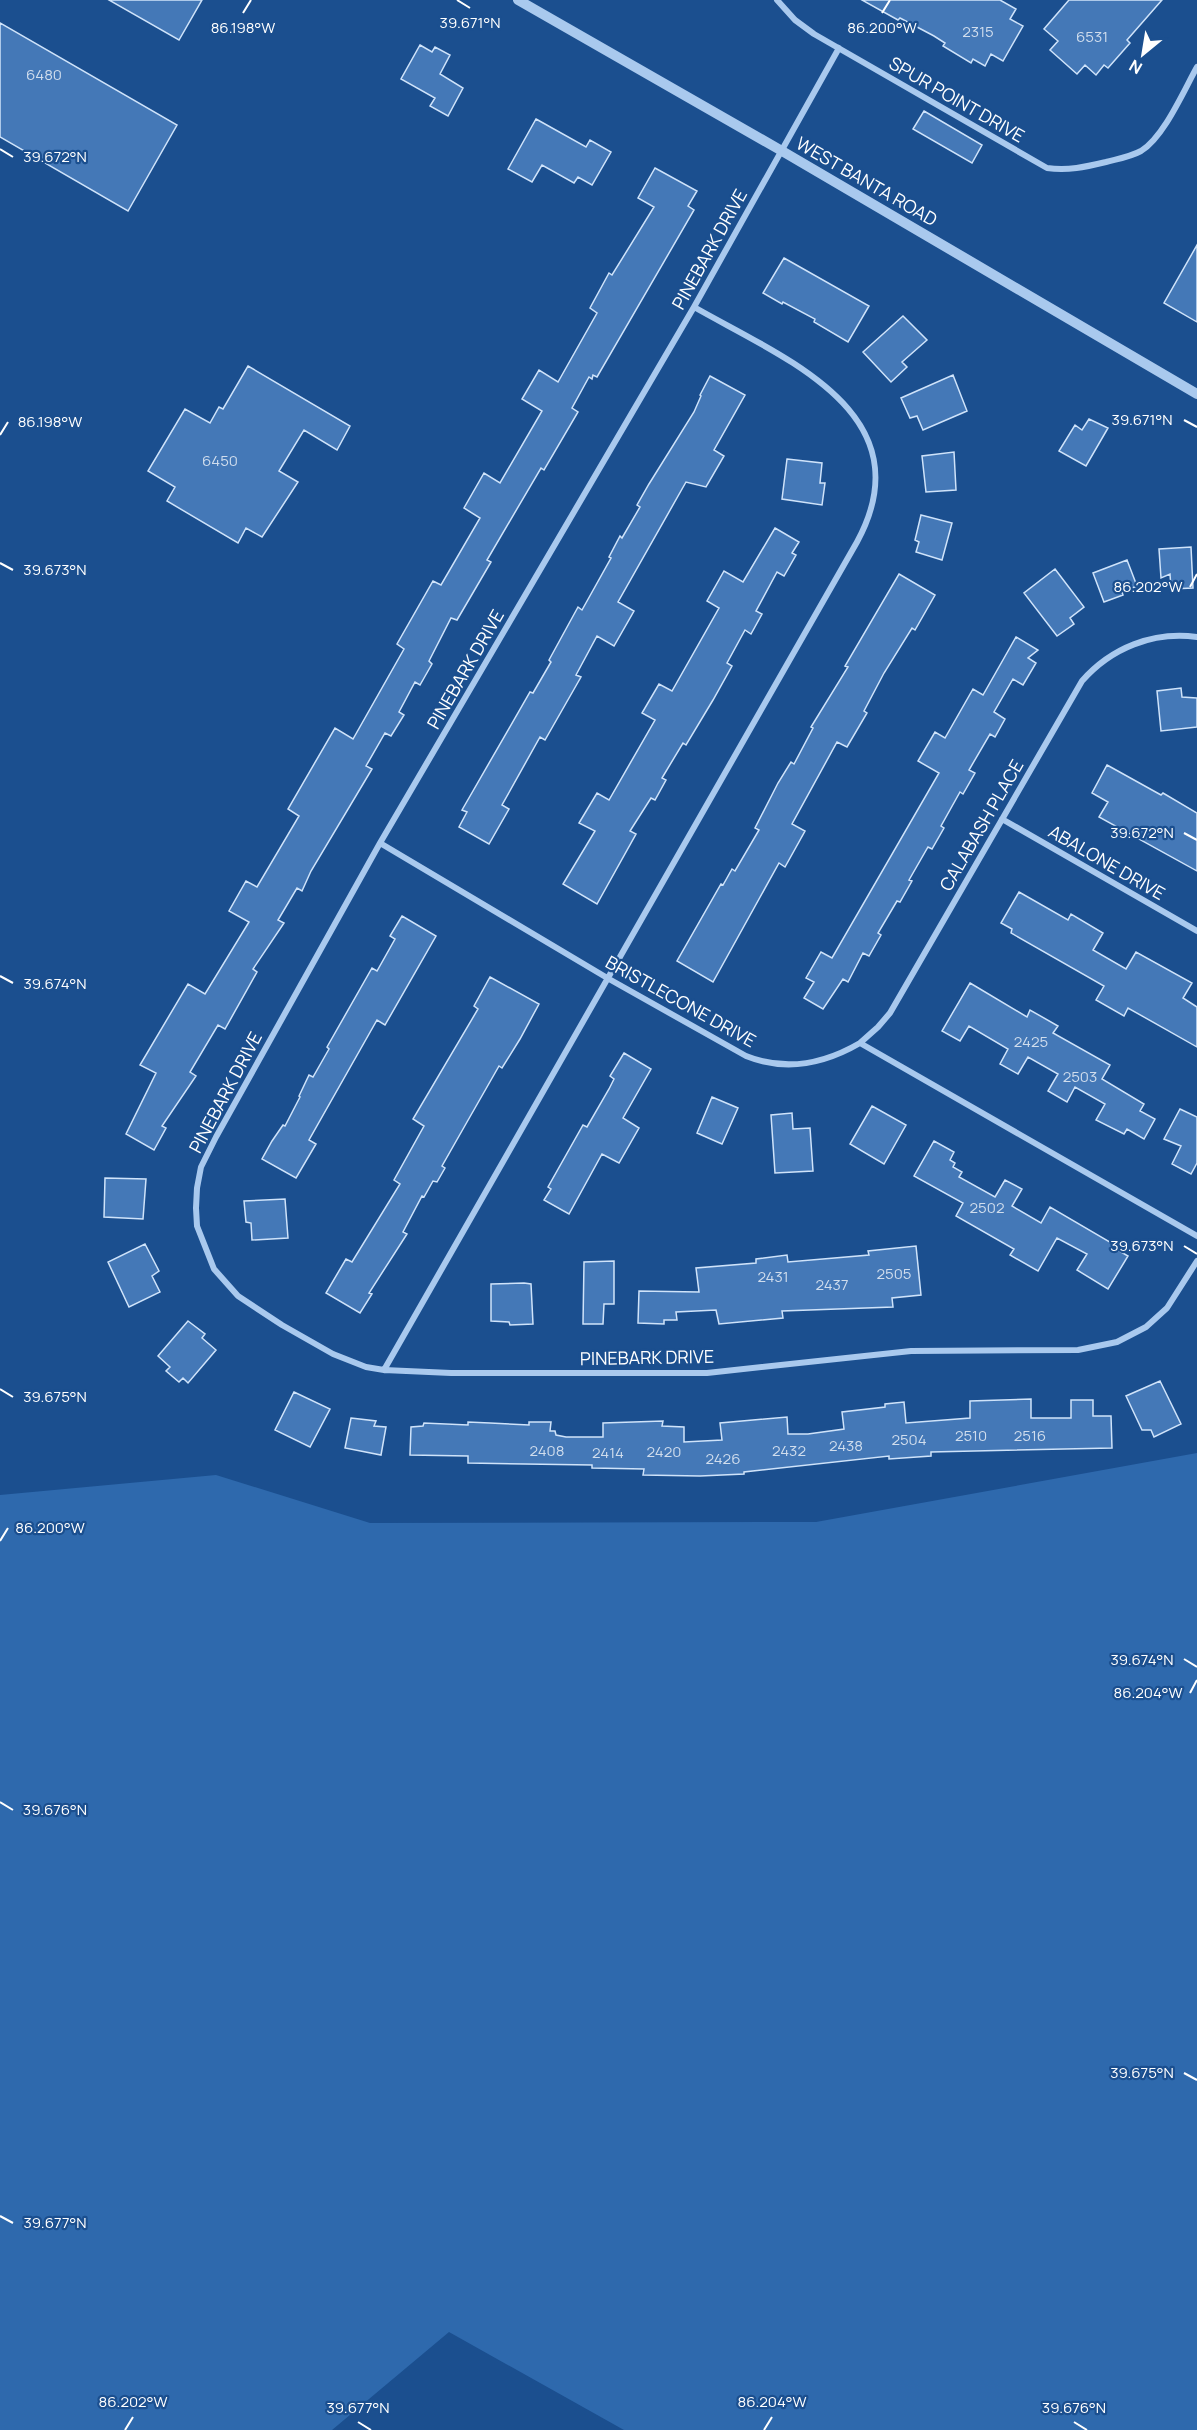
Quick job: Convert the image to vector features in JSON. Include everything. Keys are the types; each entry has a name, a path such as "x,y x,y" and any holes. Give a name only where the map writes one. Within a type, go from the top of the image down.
{"street":[{"name":"WEST BANTA ROAD","path":"518,0 782,151 1197,394"},
{"name":"SPUR POINT DRIVE","path":"777,0 795,20 839,48 1047,168 1080,169 1131,155 1143,149 1153,140 1197,67"},
{"name":"PINEBARK DRIVE","path":"839,48 694,307 380,843 212,1145 201,1167 197,1188 197,1226 214,1269 237,1296 333,1354 360,1365 384,1370 451,1373 707,1373 911,1351 1078,1350 1117,1342 1146,1327 1167,1308 1197,1261"},
{"path":"384,1370 609,979 871,513 876,484 873,457 866,434 854,413 843,400 811,373 694,307"},
{"name":"CALABASH PLACE","path":"860,1043 890,1013 1082,681 1109,656 1135,643 1166,637 1197,637"},
{"name":"ABALONE DRIVE","path":"1002,819 1197,931"},
{"name":"BRISTLECONE DRIVE","path":"380,843 609,979 726,1045 763,1062 799,1065 842,1053 860,1043"},
{"path":"860,1043 1197,1236"}],"shaded area":[{"path":"1197,1453 1197,2430 624,2430 449,2332 332,2430 0,2430 0,1495 216,1475 370,1523 816,1522"}],"building":[{"path":"109,0 202,0 179,40"},
{"path":"862,0 1000,0 1016,9 1010,19 1023,26 1003,61 991,54 985,66 973,59 971,63 943,46 945,43 934,36"},
{"path":"1069,0 1162,0 1127,40 1130,43 1108,68 1104,65 1096,75 1085,65 1077,74 1050,50 1058,41 1044,29"},
{"path":"0,23 177,125 128,211 0,137"},
{"path":"420,45 432,52 435,47 450,55 440,74 463,88 448,116 430,106 435,98 401,79"},
{"path":"924,111 982,145 972,163 913,129"},
{"path":"536,119 586,147 590,140 611,152 592,185 578,177 574,183 542,165 532,182 508,169"},
{"path":"655,168 697,191 688,206 694,210 597,377 593,375 592,379 589,377 572,408 578,412 544,470 541,468 487,560 491,562 457,620 451,618 429,661 432,664 420,685 415,682 399,712 404,715 391,736 385,733 366,766 372,769 311,871 302,891 297,888 278,920 284,923 253,969 257,972 225,1029 218,1025 190,1072 196,1076 162,1126 166,1128 154,1150 126,1134 156,1073 140,1065 188,984 205,994 249,922 229,911 246,881 257,887 299,816 288,809 335,728 353,739 404,649 397,644 433,581 441,585 480,518 464,508 484,473 500,483 542,411 522,399 539,370 558,382 597,313 590,308 609,273 612,275 654,207 638,198"},
{"path":"1197,245 1197,322 1164,303"},
{"path":"784,258 869,306 848,342 814,322 815,319 763,293"},
{"path":"903,316 927,340 902,362 907,367 891,382 863,352"},
{"path":"248,366 350,426 337,450 304,430 279,471 298,482 262,537 246,528 238,543 167,501 175,487 148,471 185,409 210,423 219,407 223,409"},
{"path":"953,375 967,411 923,430 917,416 910,418 901,398"},
{"path":"710,376 745,395 714,450 724,456 706,487 686,482 618,602 634,611 614,646 597,636 576,675 581,677 545,740 540,737 502,805 509,809 489,844 459,827 467,812 462,810 530,692 533,693 551,662 549,660 578,607 582,610 611,558 609,557 620,536 622,538 640,507 637,505 694,412"},
{"path":"1089,419 1108,428 1086,466 1059,451 1075,425 1082,430"},
{"path":"954,452 956,490 926,492 922,456"},
{"path":"787,459 822,463 820,483 825,483 822,505 782,499"},
{"path":"921,515 952,523 942,560 916,552 919,542 915,540"},
{"path":"775,528 799,542 792,553 796,555 784,576 777,572 756,611 762,614 751,634 745,630 727,663 732,666 713,700 686,745 683,743 662,778 666,780 655,800 651,798 630,831 636,834 597,904 563,884 595,831 579,823 597,793 609,800 655,720 642,713 659,684 672,691 719,608 707,601 724,571 743,582"},
{"path":"1191,547 1193,588 1171,589 1170,574 1161,578 1159,549"},
{"path":"1127,560 1137,586 1122,592 1123,595 1104,602 1093,573"},
{"path":"1055,569 1084,607 1070,618 1074,624 1057,636 1024,593"},
{"path":"899,574 935,595 915,630 912,628 884,673 864,711 867,713 847,747 837,742 792,824 805,831 785,867 779,863 713,982 677,961 721,884 723,885 732,869 735,871 759,830 755,828 778,783 791,762 794,764 813,728 811,727 848,667 845,666"},
{"path":"1016,637 1038,650 1028,658 1036,663 1023,685 1013,679 994,712 1005,719 995,737 990,734 969,770 975,773 963,794 960,792 941,826 944,828 932,849 928,847 909,880 912,881 900,902 897,901 878,933 881,935 869,956 863,953 848,982 843,979 823,1009 804,998 814,982 806,978 821,952 832,958 939,773 918,761 935,732 945,738 973,689 983,695"},
{"path":"1181,688 1182,697 1197,698 1197,727 1161,731 1157,691"},
{"path":"1107,765 1197,813 1197,871 1099,817 1108,802 1092,793"},
{"path":"1019,892 1068,920 1071,914 1103,933 1093,950 1126,969 1136,952 1192,983 1183,998 1197,1007 1197,1047 1128,1008 1124,1016 1096,1000 1104,986 1011,933 1012,929 1001,923"},
{"path":"402,916 436,936 385,1025 377,1020 309,1140 316,1144 296,1178 262,1159 283,1125 285,1126 309,1075 313,1077 329,1049 327,1047 372,968 377,971 395,939 390,936"},
{"path":"490,977 539,1004 502,1068 499,1066 442,1166 445,1168 437,1182 433,1181 424,1197 422,1196 403,1232 407,1234 369,1293 372,1294 360,1313 326,1293 346,1259 352,1262 400,1184 394,1180 424,1126 413,1119 478,1009 474,1006"},
{"path":"970,983 1027,1017 1030,1010 1058,1026 1053,1033 1110,1065 1102,1079 1144,1104 1140,1111 1155,1119 1144,1139 1127,1129 1124,1134 1096,1120 1105,1104 1075,1087 1067,1102 1048,1091 1058,1074 1028,1057 1018,1074 1000,1064 1008,1049 969,1026 960,1041 942,1031"},
{"path":"624,1053 651,1069 623,1118 639,1128 619,1163 602,1154 569,1214 544,1200 551,1189 548,1187 583,1125 587,1127 609,1089 614,1079 610,1076"},
{"path":"712,1097 738,1108 722,1144 697,1133"},
{"path":"872,1106 906,1125 884,1164 850,1144"},
{"path":"1180,1109 1197,1117 1197,1163 1191,1174 1172,1164 1181,1146 1164,1139"},
{"path":"792,1113 793,1129 810,1128 813,1171 775,1173 771,1115"},
{"path":"934,1141 954,1152 950,1160 955,1163 953,1167 962,1172 959,1177 995,1197 1005,1180 1022,1189 1012,1206 1041,1223 1050,1207 1115,1245 1114,1248 1128,1256 1108,1289 1077,1270 1087,1254 1057,1238 1038,1271 1010,1255 1014,1249 956,1216 963,1203 914,1176"},
{"path":"105,1178 146,1179 143,1219 104,1217"},
{"path":"285,1199 288,1238 252,1240 251,1223 246,1222 244,1201"},
{"path":"145,1244 159,1271 152,1276 160,1292 129,1307 108,1262"},
{"path":"916,1246 921,1295 892,1298 893,1307 782,1311 783,1318 719,1324 716,1310 676,1312 677,1320 664,1320 664,1324 638,1323 639,1291 699,1292 696,1268 756,1263 756,1259 787,1255 788,1262 869,1255 868,1251"},
{"path":"614,1261 614,1304 604,1304 603,1324 583,1324 584,1262"},
{"path":"491,1284 531,1284 533,1324 510,1325 509,1322 491,1321"},
{"path":"188,1321 205,1334 202,1338 216,1350 188,1383 183,1378 179,1382 166,1371 170,1367 158,1356"},
{"path":"1160,1381 1181,1424 1154,1437 1151,1430 1142,1430 1126,1396"},
{"path":"294,1392 330,1409 310,1447 275,1430"},
{"path":"1031,1399 1031,1418 1071,1418 1071,1400 1093,1400 1093,1416 1111,1416 1112,1448 931,1452 931,1456 889,1459 889,1456 744,1472 744,1474 700,1476 643,1475 644,1469 592,1468 592,1465 468,1463 468,1456 410,1455 411,1427 423,1426 424,1423 468,1425 468,1422 529,1425 529,1422 551,1422 550,1431 555,1431 556,1435 603,1437 603,1423 663,1421 662,1426 684,1427 684,1442 722,1440 720,1423 787,1417 788,1434 808,1434 844,1429 842,1412 885,1407 885,1404 904,1402 906,1423 970,1418 970,1401"},
{"path":"351,1418 376,1421 374,1426 386,1427 381,1455 345,1448"}]}
